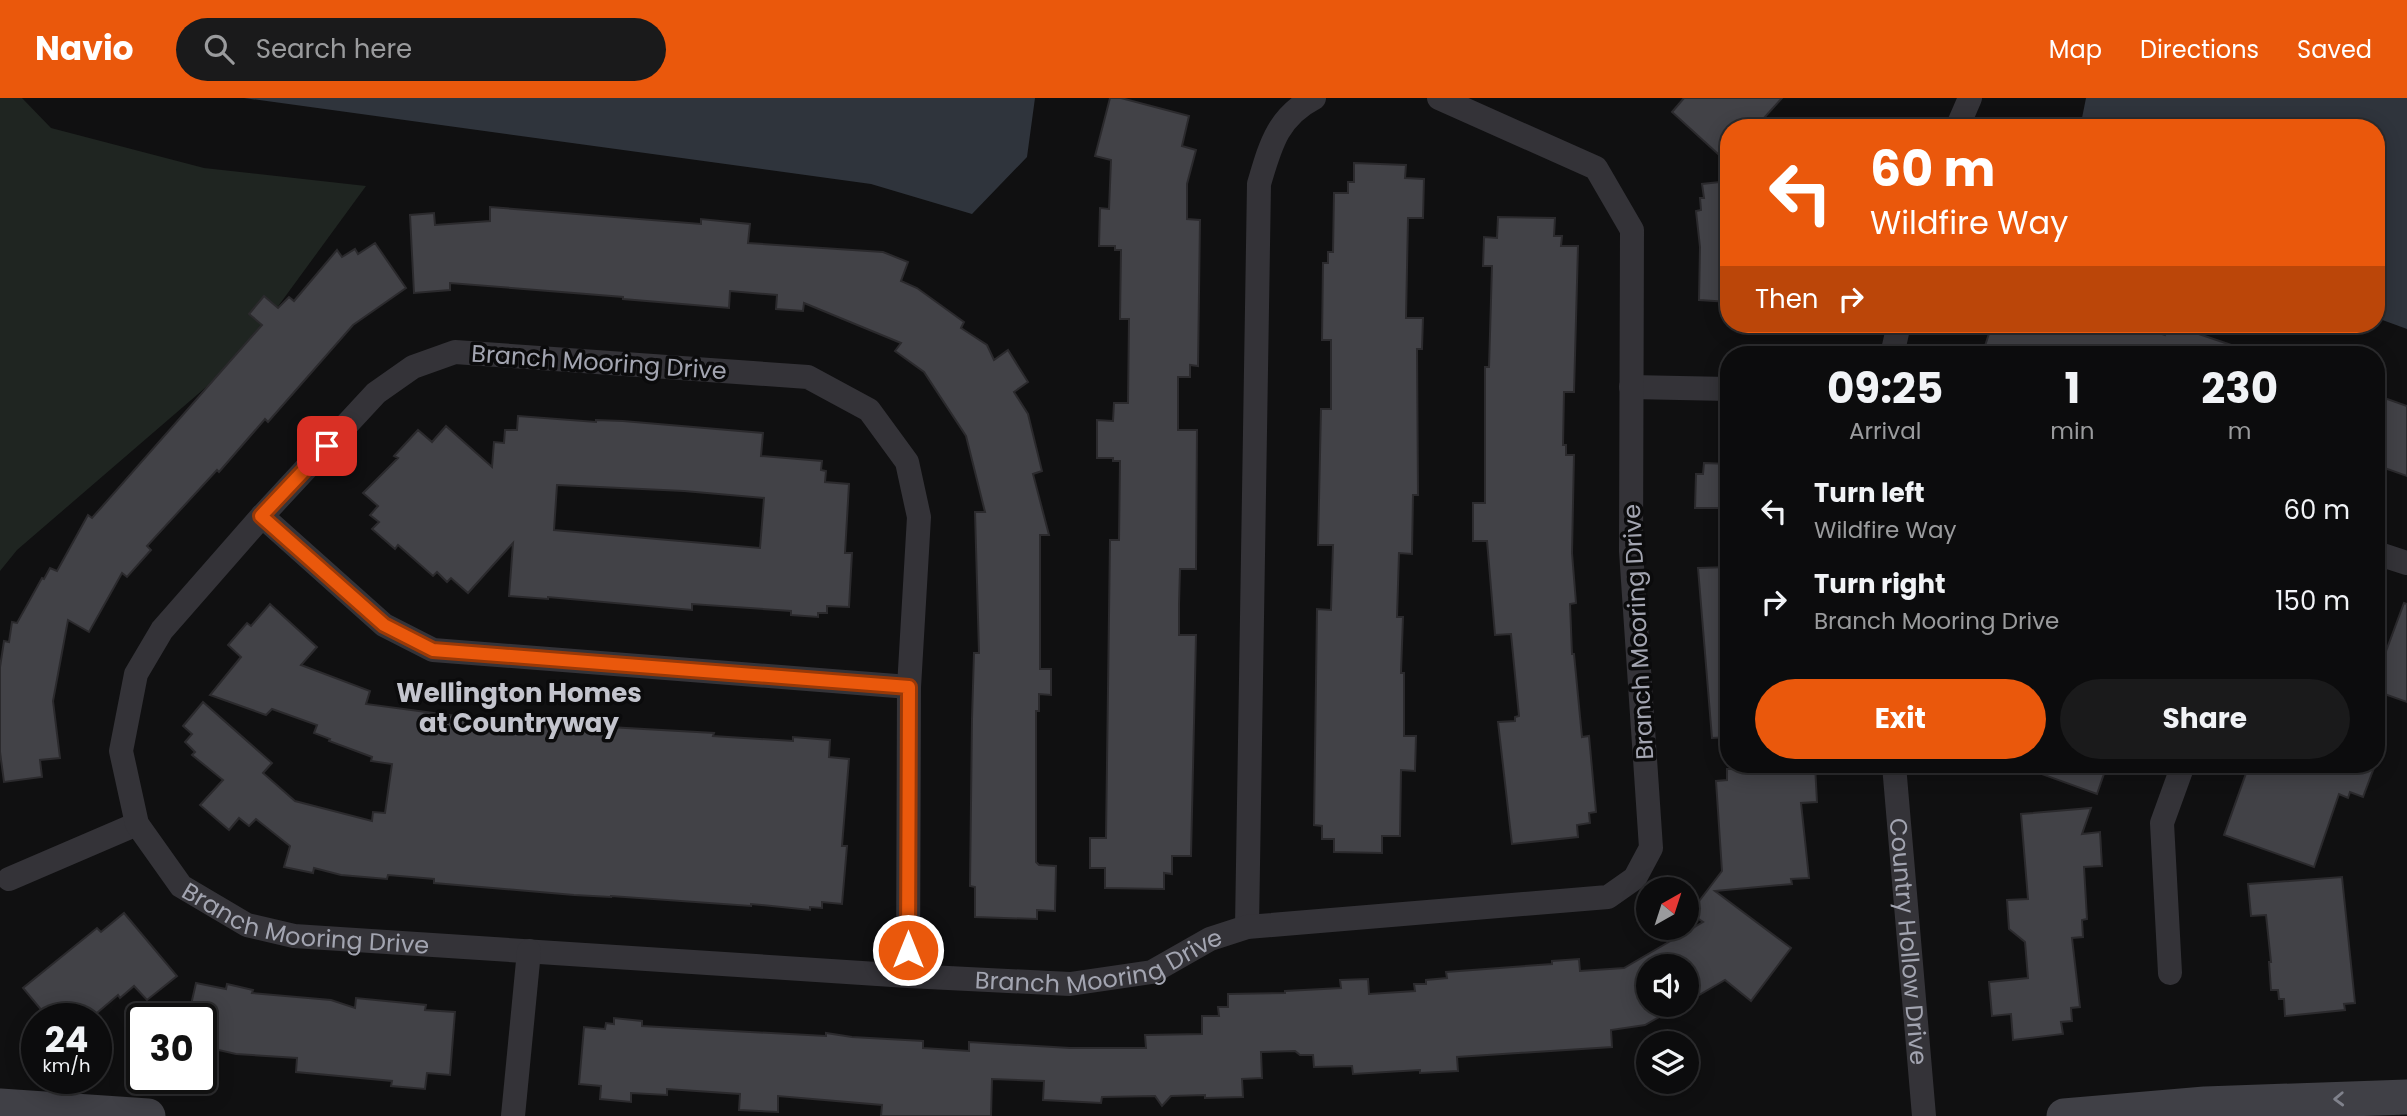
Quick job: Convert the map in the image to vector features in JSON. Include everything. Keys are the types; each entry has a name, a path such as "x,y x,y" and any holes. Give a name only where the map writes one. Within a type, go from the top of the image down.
{"street":[{"name":"Branch Mooring Drive","path":"1247,927 1259,184 1272,139 1298,106 1314,98"},
{"name":"Branch Mooring Drive","path":"908,976 909,687 919,517 907,462 869,410 808,377 455,352 413,367 376,393 261,516 162,630 136,674 121,751 137,824 181,886 247,925 294,936 908,976 1070,984 1152,972 1210,939 1247,927 1608,897 1635,878 1651,848 1631,551 1632,230 1596,168 1439,98"},
{"path":"1961,119 1970,98"},
{"path":"1632,387 1720,389"},
{"path":"261,516 384,625 433,650 909,687"},
{"path":"2385,556 2407,563"},
{"name":"Country Hollow Drive","path":"1895,773 1924,1116"},
{"path":"2170,973 2162,823 2180,773"},
{"path":"9,879 137,824"},
{"path":"513,1116 529,951"},
{"path":"2064,1116 2205,1104 2407,1097"},
{"path":"0,1106 148,1116"}],"shaded area":[{"path":"0,98 22,98 51,128 204,168 366,186 241,357 17,550 0,571"},
{"path":"244,98 1035,98 1027,157 972,214 871,184"},
{"path":"2086,98 2407,98 2407,329 2385,321 2385,119 2082,119"}],"building":[{"path":"1110,98 1121,98 1189,116 1182,146 1196,150 1187,184 1187,219 1200,220 1198,366 1190,365 1190,377 1178,377 1178,430 1197,430 1196,569 1180,569 1179,605 1179,635 1196,635 1191,856 1172,856 1172,874 1164,873 1164,889 1105,888 1105,868 1090,868 1090,838 1106,838 1110,540 1119,540 1120,461 1097,458 1097,420 1113,421 1114,403 1128,403 1129,319 1120,319 1121,250 1115,250 1115,246 1099,246 1100,208 1109,209 1111,160 1095,156"},
{"path":"1684,98 1782,98 1763,119 1720,119 1720,156 1672,112"},
{"path":"1354,163 1406,165 1405,178 1424,179 1423,218 1408,218 1406,318 1423,318 1422,349 1417,349 1418,495 1413,495 1412,554 1399,553 1397,617 1403,617 1401,673 1404,673 1404,736 1416,736 1415,771 1401,770 1400,836 1382,836 1382,853 1334,852 1334,839 1322,839 1322,826 1314,825 1317,609 1331,610 1333,545 1318,545 1321,409 1331,409 1331,340 1322,340 1323,263 1328,263 1328,252 1333,252 1334,193 1348,193 1348,182 1354,182"},
{"path":"1720,182 1720,301 1699,300 1700,247 1696,211 1701,210 1700,198 1704,198 1702,184"},
{"path":"490,207 701,224 701,219 750,224 748,243 883,252 908,262 901,281 917,288 964,322 961,328 987,345 994,360 1008,350 1028,382 1014,392 1028,414 1042,471 1033,474 1049,535 1040,535 1040,669 1051,669 1051,695 1039,694 1039,711 1036,711 1036,862 1039,865 1056,866 1055,911 1037,910 1037,919 975,917 975,887 970,886 974,653 979,653 975,512 985,512 966,436 924,372 895,351 901,343 804,303 803,311 776,309 777,295 730,291 729,308 450,283 450,290 414,293 410,215 434,213 435,225 490,221"},
{"path":"1498,217 1555,218 1554,236 1562,236 1561,246 1578,246 1574,392 1564,392 1563,445 1566,445 1566,455 1574,455 1572,553 1576,603 1570,604 1572,654 1582,737 1589,736 1596,812 1589,813 1590,823 1577,825 1578,837 1512,844 1498,722 1515,721 1515,717 1519,716 1511,634 1495,635 1487,541 1473,541 1473,503 1485,503 1485,367 1489,367 1492,266 1483,266 1484,237 1497,238"},
{"path":"375,243 406,288 353,325 268,422 265,419 219,472 217,470 147,546 151,550 127,577 122,573 89,632 68,620 53,701 60,758 40,760 42,777 4,782 0,752 0,667 4,641 9,642 12,622 17,623 42,578 44,579 50,568 57,571 88,515 92,518 262,325 249,314 264,296 278,308 289,297 294,301 337,250 342,257 355,249 358,254"},
{"path":"1989,333 2196,333 2234,346 1985,346"},
{"path":"2385,398 2407,406 2407,476 2385,468"},
{"path":"518,416 596,422 623,421 763,433 761,456 822,461 821,470 826,471 825,482 849,484 845,553 852,553 849,607 827,606 827,613 818,613 818,617 791,615 791,611 692,604 692,610 509,596 513,543 468,593 451,578 447,582 437,572 433,576 398,545 395,549 372,529 379,522 370,515 378,506 363,493 398,458 394,456 418,430 432,442 446,426 492,467 494,442 504,443 505,430 517,430","holes":["557,485 764,498 760,548 554,530"]},
{"path":"1704,463 1720,464 1720,508 1695,508 1696,474 1703,474"},
{"path":"1720,567 1720,738 1712,738 1698,568"},
{"path":"2404,603 2407,604 2407,702 2385,694 2385,654"},
{"path":"270,604 317,647 301,665 370,691 366,704 456,716 545,722 545,719 574,722 574,725 714,733 713,736 793,741 793,737 830,740 829,757 849,759 842,846 847,846 842,904 822,902 822,908 810,907 810,910 751,904 574,895 434,883 434,879 388,875 387,879 341,875 314,868 313,873 284,867 290,846 256,819 249,826 239,818 229,830 200,805 223,780 192,755 195,752 185,742 192,734 183,726 203,702 272,763 263,773 295,801 372,821 373,812 385,813 392,764 371,761 372,757 329,741 330,739 314,733 317,725 272,709 266,715 210,695 241,657 228,645 247,623 251,626"},
{"path":"1727,773 1815,773 1817,802 1801,803 1809,878 1791,879 1792,884 1715,891 1791,948 1751,1001 1725,980 1699,995 1699,954 1648,954 1672,940 1699,940 1699,924 1703,922 1699,919 1699,901 1722,871 1716,781 1727,780"},
{"path":"2039,773 2104,773 2097,794"},
{"path":"2246,773 2372,773 2363,797 2350,792 2348,798 2339,794 2314,867 2224,835"},
{"path":"2091,808 2082,834 2100,832 2102,866 2084,867 2087,919 2082,920 2083,937 2072,938 2080,1007 2071,1008 2072,1021 2061,1022 2063,1034 2013,1040 2011,1014 1992,1016 1989,982 2028,978 2025,942 2009,929 2007,900 2028,899 2021,814"},
{"path":"2342,877 2355,1003 2344,1004 2345,1010 2285,1016 2284,999 2279,999 2278,990 2271,990 2266,915 2251,916 2248,884"},
{"path":"124,913 177,976 147,1000 134,986 120,998 118,995 109,1003 36,1003 23,988 97,928 101,932"},
{"path":"1579,959 1580,971 1624,968 1636,961 1636,1017 1659,1017 1645,1025 1611,1030 1612,1047 1457,1057 1458,1071 1353,1074 1352,1066 1314,1067 1313,1055 1300,1055 1295,1051 1261,1052 1262,1078 1242,1079 1243,1097 1171,1096 1162,1106 1155,1096 1102,1097 1101,1103 1043,1100 1044,1081 992,1079 991,1116 881,1116 882,1105 778,1096 778,1112 739,1110 740,1094 667,1089 667,1095 631,1093 631,1102 600,1099 601,1086 579,1084 584,1027 605,1029 606,1023 614,1024 614,1018 642,1021 642,1026 826,1036 826,1033 923,1041 923,1048 969,1051 969,1042 1070,1048 1146,1048 1145,1035 1202,1034 1202,1016 1219,1016 1218,1007 1228,1007 1228,994 1341,988 1340,980 1368,979 1369,994 1415,991 1414,984 1426,984 1426,980 1447,978 1446,972 1552,964 1552,961"},
{"path":"196,983 226,989 227,984 253,990 252,993 331,1000 355,1008 356,998 426,1005 425,1010 455,1012 450,1075 427,1073 425,1089 391,1086 392,1081 296,1072 297,1058 236,1054 217,1050 217,1003 191,1003"}],"district":[{"name":"Wellington Homes at Countryway","path":"519,708"}],"route":[{"path":"327,446 261,516 384,625 433,650 909,687 908,950"}]}
